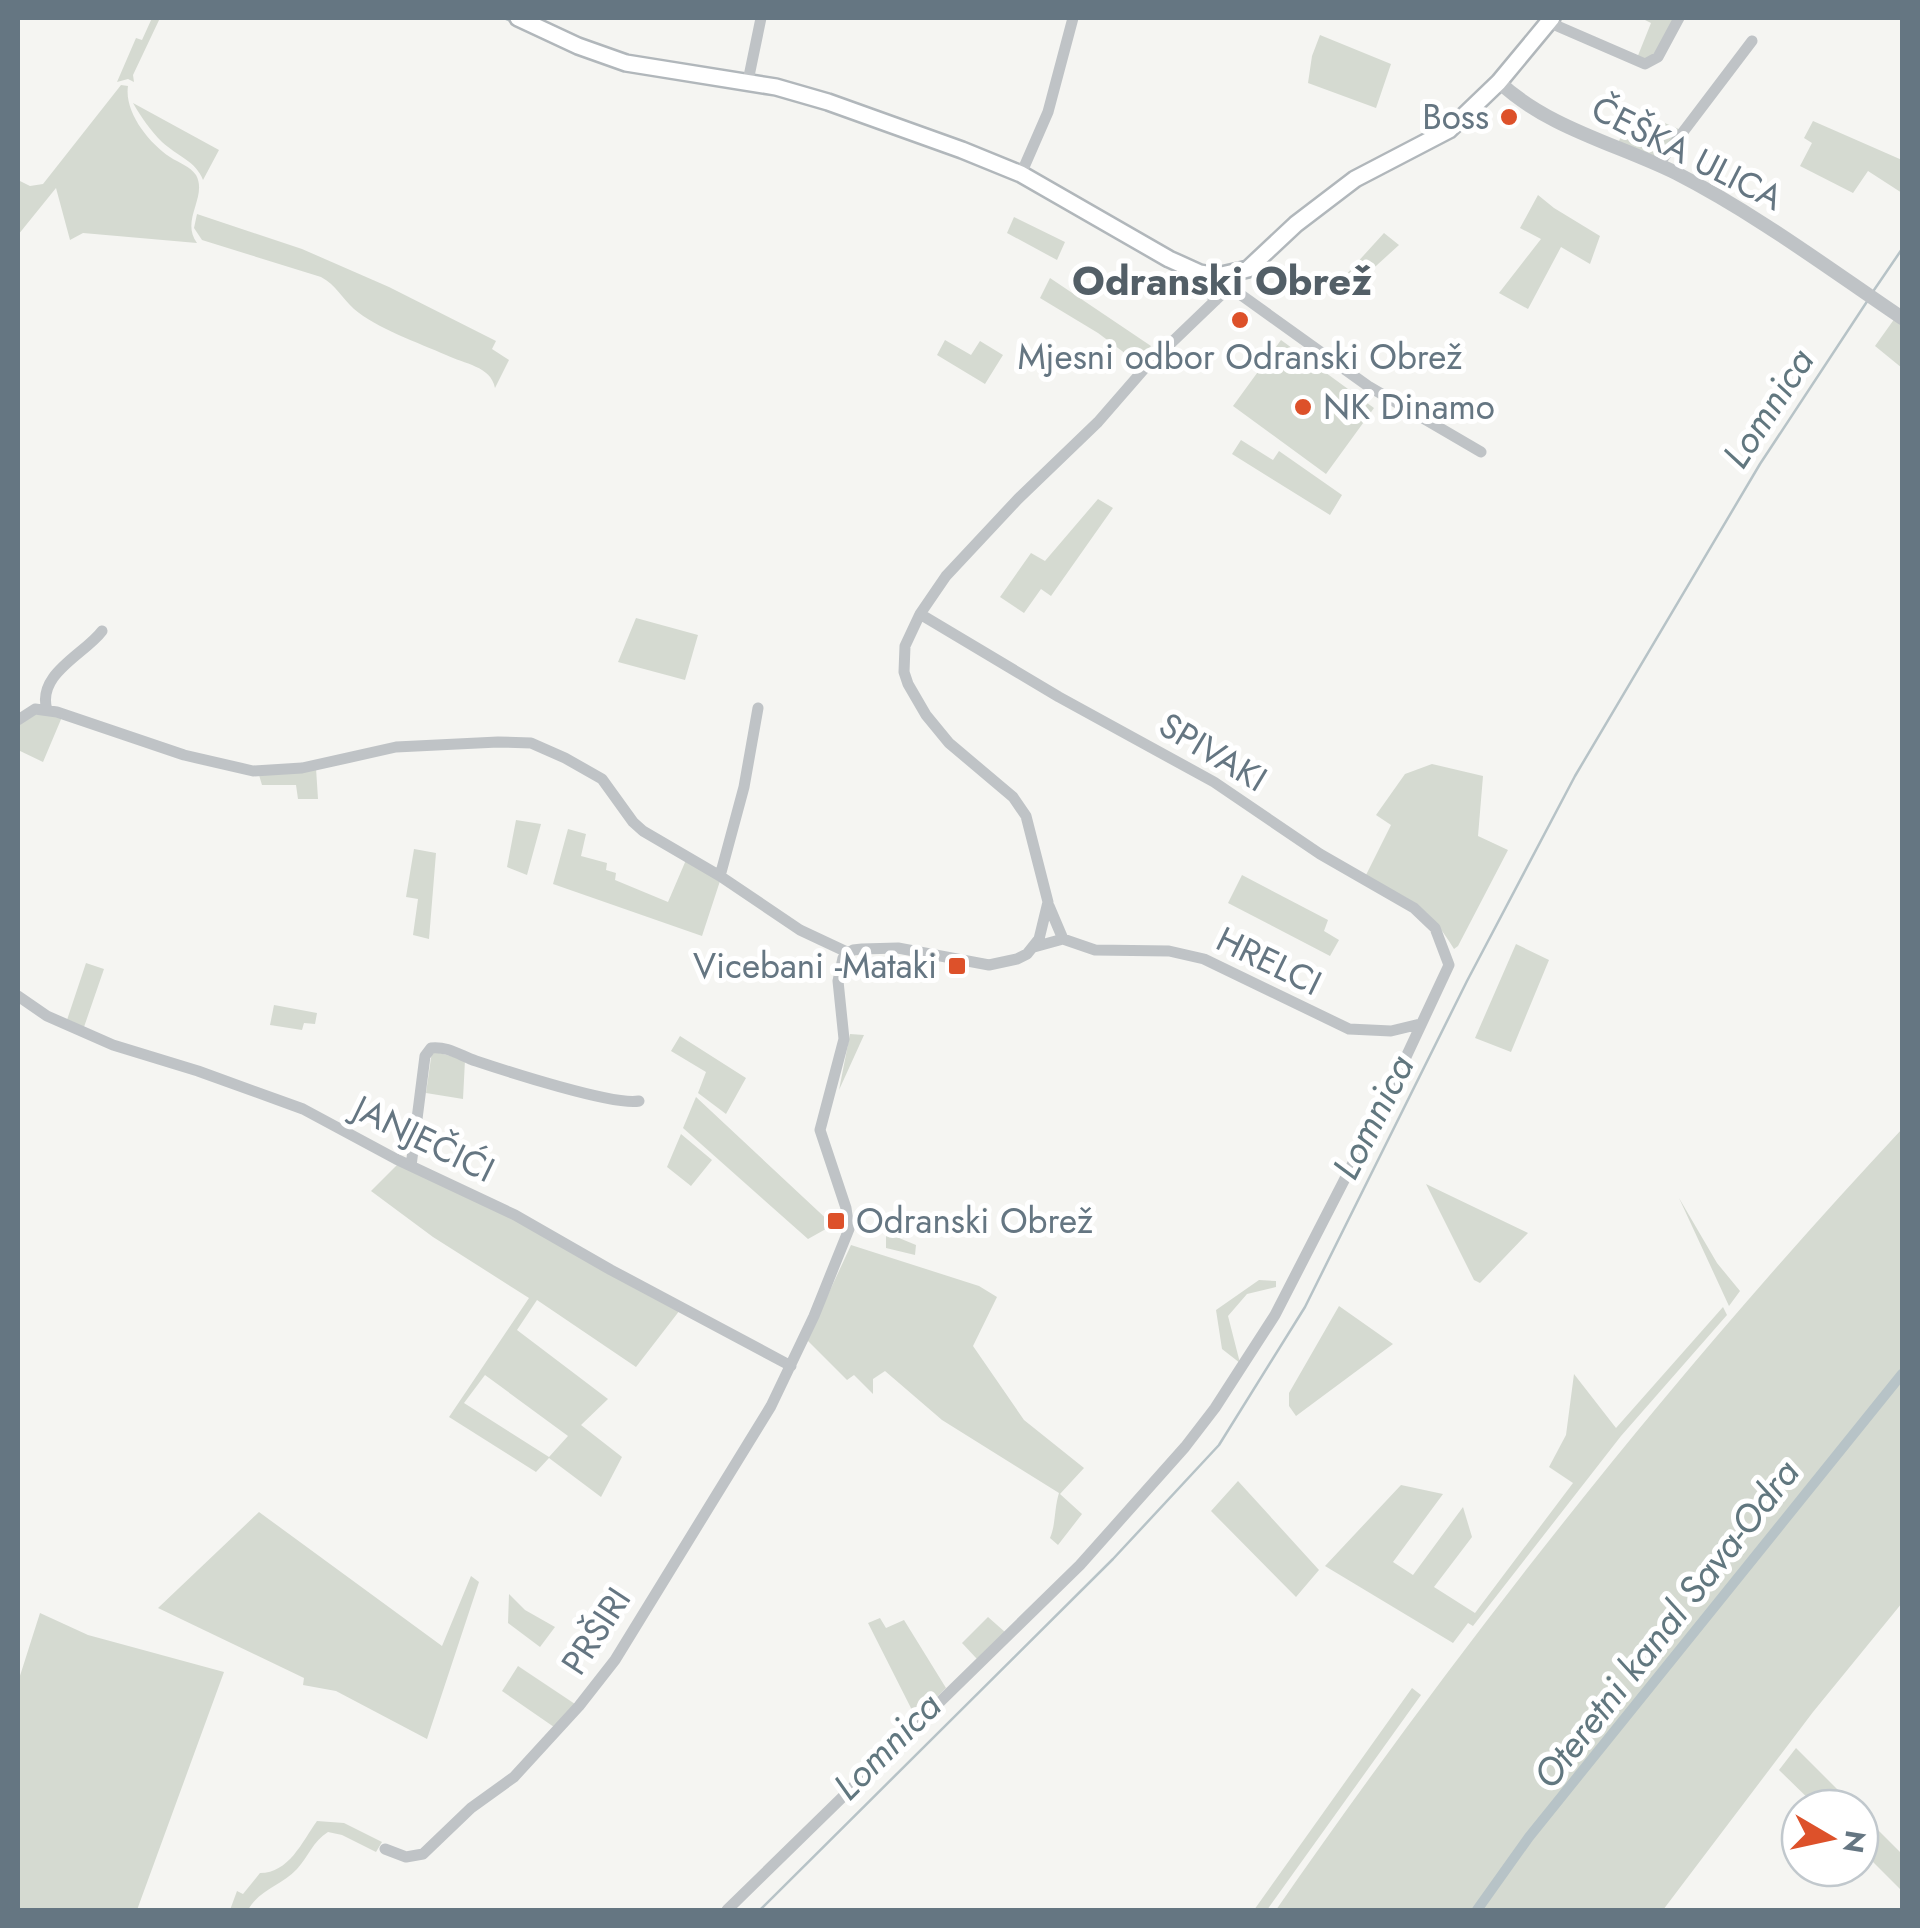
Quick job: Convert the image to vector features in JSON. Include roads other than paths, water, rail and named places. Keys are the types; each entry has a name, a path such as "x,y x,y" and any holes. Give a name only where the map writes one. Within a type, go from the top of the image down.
{"main road":[{"path":"518,18 626,64 748,81 828,102 1021,174 1180,264 1217,276 1238,273 1253,265 1315,208 1355,179 1449,130 1498,82 1550,20"}],"street":[{"path":"748,81 761,18"},
{"path":"1021,174 1048,112 1073,18"},
{"path":"1550,20 1645,64 1658,56 1679,18"},
{"path":"1658,166 1752,41"},
{"name":"ČEŠKA ULICA","path":"1498,82 1515,97 1577,131 1658,166 1770,227 1902,318"},
{"path":"1180,264 1216,300"},
{"path":"18,720 35,709 47,710 184,755 253,771 302,768 396,747 531,744 602,779 638,826 800,930 849,953 862,949 914,949 989,965 1017,959 1034,948 1063,939 1048,902 1032,830 1020,806 949,743 908,684 904,672 905,646 920,614 946,576 1098,422 1145,368 1253,265"},
{"path":"1230,287 1368,386 1481,452"},
{"name":"SPIVAKI","path":"920,614 1059,697 1209,778 1320,854 1414,908 1434,928 1449,965 1420,1024"},
{"path":"47,710 44,702 48,686 69,660 102,631"},
{"path":"720,876 744,787 758,708"},
{"path":"1034,948 1048,902"},
{"name":"HRELCI","path":"1063,939 1095,950 1194,955 1349,1029 1391,1031 1420,1024"},
{"name":"PRŠIRI","path":"385,1849 406,1857 422,1854 472,1808 514,1777 592,1692 754,1436 791,1366 849,1229 846,1208 820,1130 844,1039 838,982 841,963 849,953"},
{"name":"JANJEČIĆI","path":"18,996 47,1016 126,1050 303,1109 411,1166 485,1199 791,1366"},
{"path":"727,1910 1080,1565 1185,1447 1275,1315 1420,1024"},
{"path":"411,1166 425,1056 431,1048 445,1048 491,1066 612,1100 639,1101"}],"waterway":[{"path":"504,18 513,22"},
{"name":"Lomnica","path":"1872,293 1902,249"},
{"name":"Lomnica","path":"760,1910 1113,1559 1219,1445 1305,1307 1467,981 1575,776 1760,464 1868,300"},
{"name":"Oteretni kanal Sava-Odra","path":"1477,1910 1529,1837 1902,1374"}],"place":[{"name":"Boss","path":"1509,117"},
{"name":"Mjesni odbor Odranski Obrež","path":"1240,320"},
{"name":"NK Dinamo","path":"1303,407"},
{"name":"Vicebani -Mataki","path":"957,966"},
{"name":"Odranski Obrež","path":"836,1221"}],"district":[{"name":"Odranski Obrež","path":"1222,281"}]}
